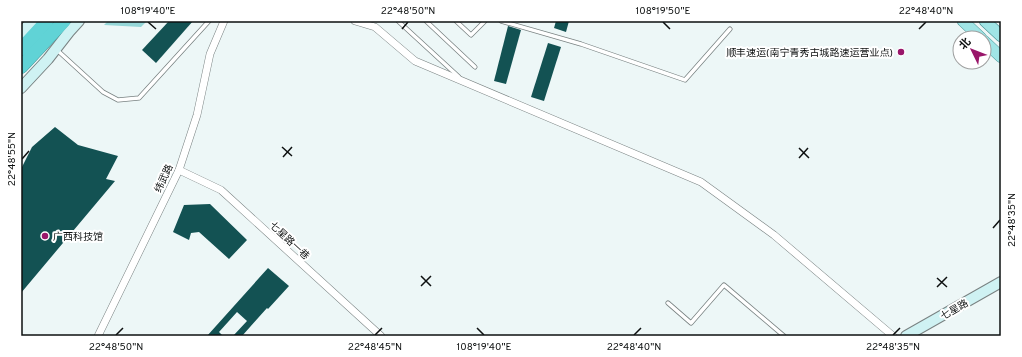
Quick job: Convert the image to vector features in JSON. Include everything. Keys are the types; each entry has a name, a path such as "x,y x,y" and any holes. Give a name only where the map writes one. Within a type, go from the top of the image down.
{"highway":[{"path":"21,49 47,21"},
{"path":"21,67 64,21"}],"main road":[{"path":"21,33 32,21"},
{"path":"21,88 48,59 79,21"},
{"path":"963,21 973,30"},
{"path":"984,21 1001,36"},
{"path":"992,49 1001,57"},
{"name":"七星路","path":"906,336 1001,282"}],"street":[{"name":"纬武路","path":"98,336 179,170 197,115 210,54 224,21"},
{"path":"355,21 375,27 415,61 701,182 774,235 893,336"},
{"name":"七星路一巷","path":"179,170 221,190 381,336"}],"lane":[{"path":"56,49 103,92 118,100 139,98 209,21"},
{"path":"398,21 464,82"},
{"path":"426,21 474,67"},
{"path":"456,21 471,36 485,21"},
{"path":"501,21 581,44 685,80 730,29"},
{"path":"668,303 691,323 724,285 784,336"}],"shaded area":[{"path":"108,21 147,21 141,27 104,25"}],"building":[{"path":"169,21 193,21 156,63 142,50"},
{"path":"556,21 569,21 566,32 554,28"},
{"path":"508,26 521,30 506,84 494,81"},
{"path":"548,43 561,47 544,101 531,97"},
{"name":"广西科技馆","path":"55,127 78,145 118,156 106,179 115,181 21,293 21,169 32,147"},
{"path":"210,204 247,240 229,259 199,232 191,233 189,240 173,232 184,205"},
{"path":"268,268 289,286 242,336 233,336 247,321 237,312 219,332 223,336 207,336"}],"place":[{"name":"顺丰速运(南宁青秀古城路速运营业点)","path":"901,52"},
{"name":"广西科技馆","path":"45,236"}]}
